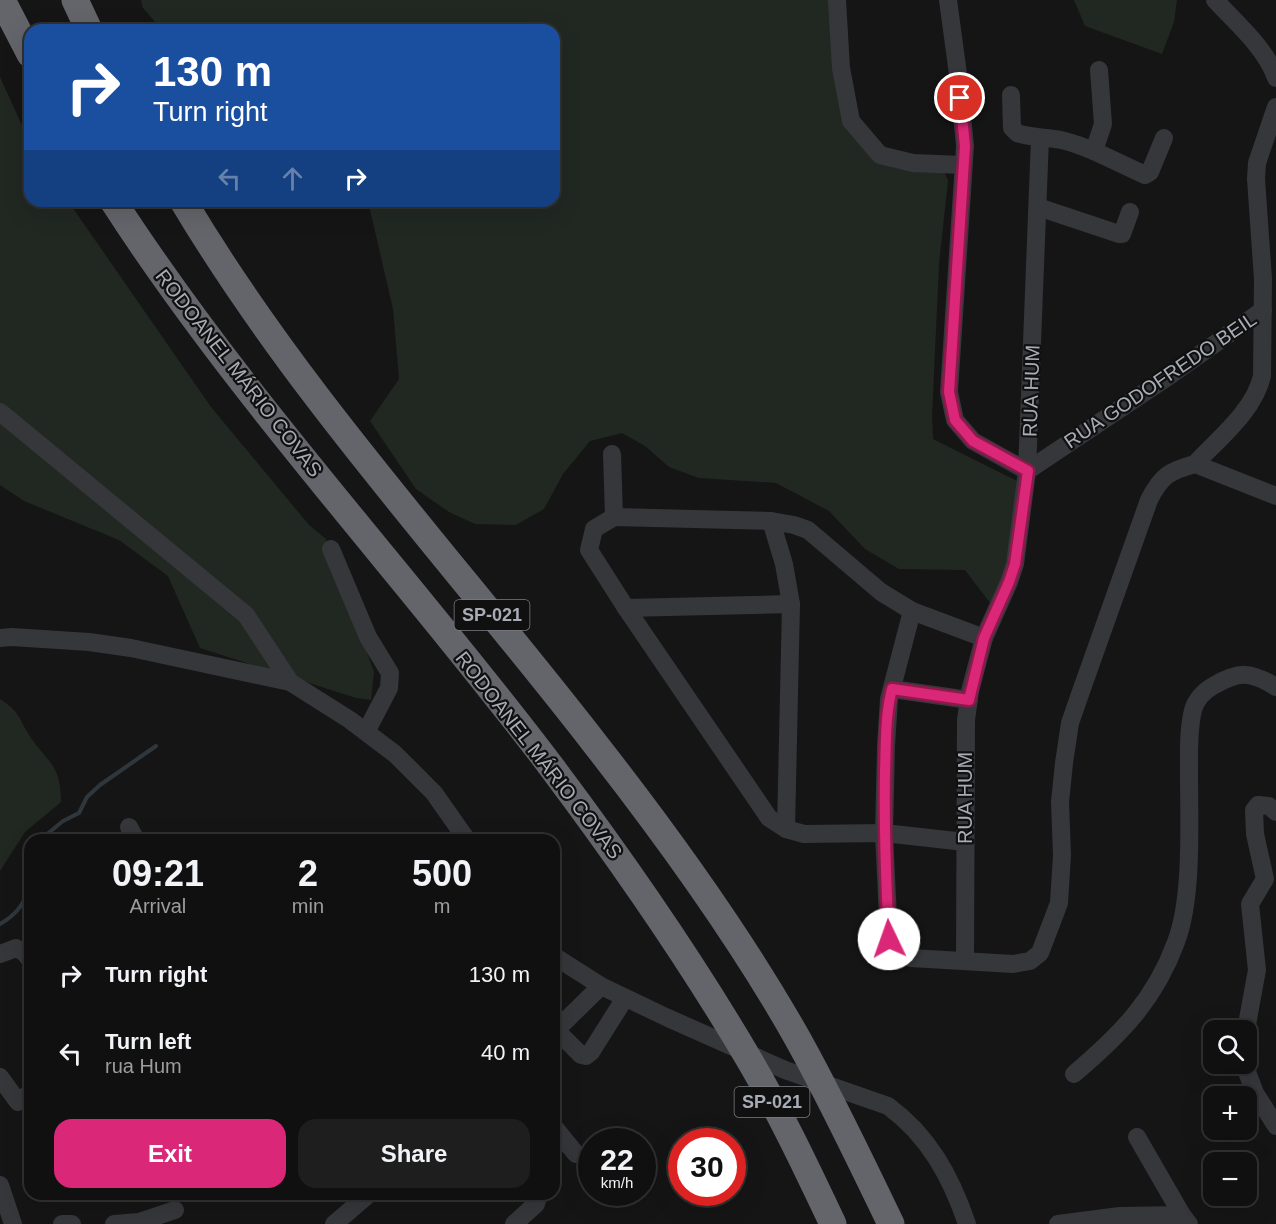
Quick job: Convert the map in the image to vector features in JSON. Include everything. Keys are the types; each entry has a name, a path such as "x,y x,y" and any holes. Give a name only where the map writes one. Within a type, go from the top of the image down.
{"highway":[{"path":"2,0 24,42"},
{"path":"75,0 86,24"},
{"name":"RODOANEL MÁRIO COVAS","path":"117,207 173,291 551,766 634,880 748,1058 834,1224"},
{"name":"SP-021","path":"187,207 285,354 594,742 686,865 752,963 794,1033 845,1128 891,1224"}],"street":[{"path":"837,0 841,68 851,121 880,155 913,162 963,165"},
{"path":"948,0 965,146 949,392 955,420 973,441 1028,471"},
{"path":"1215,0 1253,41 1272,67 1276,78"},
{"path":"1094,151 1103,124 1099,70"},
{"path":"1011,95 1012,128 1017,133 1062,140 1094,151 1145,175 1150,172 1164,138"},
{"path":"912,611 889,699 884,832 889,939 893,949 911,958 1013,964 1030,961 1040,952 1059,903 1062,855 1060,802 1073,714 1149,500 1157,485 1166,475 1176,469 1195,464 1250,403 1259,389 1263,361 1263,279 1256,179 1257,163 1276,107"},
{"name":"RUA HUM","path":"965,960 966,720 984,638 1015,564 1028,471 1040,138"},
{"path":"1038,207 1119,234 1122,234 1130,212"},
{"name":"RUA GODOFREDO BEIL","path":"1028,471 1263,310"},
{"path":"3,417 246,615 290,682"},
{"path":"612,454 614,517"},
{"path":"1195,464 1276,496"},
{"path":"965,842 884,832 804,834 786,829 769,818 589,550 594,529 614,517 771,521 794,525 808,530 881,592 912,611 984,638"},
{"path":"771,521 784,564 791,604 786,829"},
{"path":"331,549 368,637 390,673 389,688 366,732"},
{"path":"626,608 791,604"},
{"path":"0,638 89,642 131,648 290,682 395,754 434,793 463,834"},
{"path":"1074,1074 1109,1044 1136,1015 1158,981 1177,941 1186,899 1189,736 1194,708 1204,691 1232,675 1263,679 1276,687"},
{"path":"892,689 969,700"},
{"path":"1248,1020 1257,970 1250,904 1265,879 1256,834 1254,810 1258,805 1269,807 1276,812"},
{"path":"0,954 16,948 24,952"},
{"path":"560,960 601,987 785,1070 888,1106 901,1115 934,1153 949,1177 967,1224"},
{"path":"560,1026 601,987"},
{"path":"560,1036 581,1055 586,1056 591,1052 625,998"},
{"path":"1248,1074 1255,1092 1276,1126"},
{"path":"0,1077 18,1102 24,1098"},
{"path":"560,1134 576,1154"},
{"path":"1137,1137 1186,1220"},
{"path":"0,1185 13,1224"},
{"path":"334,1224 362,1200"},
{"path":"514,1224 536,1204 537,1200"},
{"path":"114,1224 140,1223 175,1210"},
{"path":"1058,1224 1120,1216 1186,1220"},
{"path":"62,1224 72,1224"}],"shaded area":[{"path":"141,0 829,0 851,121 880,155 941,164 948,181 939,264 933,439 1023,484 1012,563 994,608 965,570 899,569 865,549 829,511 776,483 699,478 669,467 645,446 622,433 590,441 563,474 544,509 516,525 475,524 449,512 416,489 370,421 399,379 393,309 369,207 560,207 560,24 157,24 143,8"},
{"path":"1074,0 1177,0 1174,22 1162,54 1085,26"},
{"path":"0,77 24,130 24,207 72,207 211,407 309,525 326,539 374,672 371,700 356,698 200,648 168,576 119,540 24,501 0,485"},
{"path":"0,699 18,715 29,735 52,764 59,779 61,802 25,832 0,871"}],"waterway":[{"path":"47,834 63,821 79,813 87,797 100,785 156,746"},
{"path":"0,924 13,915 24,900"}],"route":[{"path":"889,939 884,832 889,699 892,689 969,700 984,638 1015,564 1028,471 973,441 955,420 949,392 965,146 960,98"}]}
